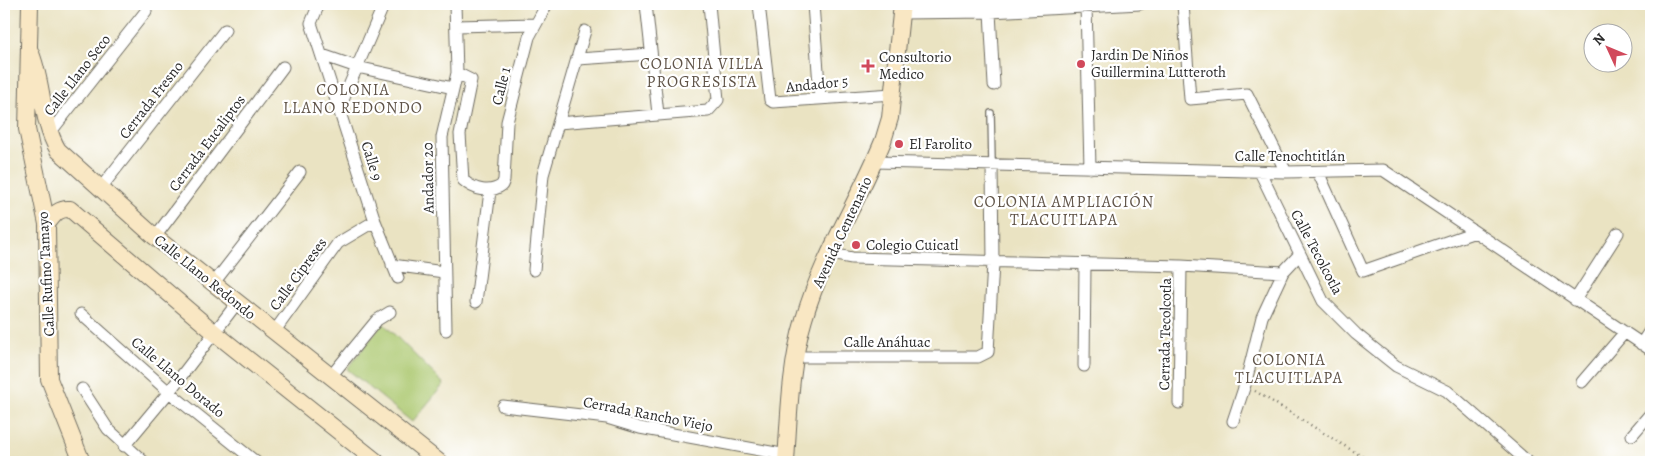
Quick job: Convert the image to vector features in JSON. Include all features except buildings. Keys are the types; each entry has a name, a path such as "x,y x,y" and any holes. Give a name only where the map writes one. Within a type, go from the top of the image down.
{"street":[{"name":"Calle Rufino Tamayo","path":"30,4 27,129 47,224 49,379 82,462"},
{"name":"Calle 9","path":"319,4 311,23 340,107 375,221 398,278"},
{"path":"340,107 384,4"},
{"name":"Andador 20","path":"446,330 442,137 457,72 455,4"},
{"name":"Calle 1","path":"490,191 502,185 504,180 508,122 529,37 547,4"},
{"path":"646,4 658,114"},
{"path":"558,123 708,111 714,107 718,100 709,4"},
{"name":"Andador 5","path":"759,4 770,100 774,102 893,94"},
{"path":"813,4 820,98"},
{"path":"902,8 990,12 1086,5 1140,4"},
{"path":"1183,4 1190,99 1247,94 1286,172"},
{"path":"1086,5 1090,168"},
{"name":"Avenida Centenario","path":"786,458 796,357 806,311 875,162 890,118 902,8"},
{"name":"Calle Llano Seco","path":"49,134 146,11"},
{"path":"990,12 994,85"},
{"path":"457,26 536,24"},
{"name":"Cerrada Fresno","path":"100,189 225,30"},
{"path":"534,270 543,175 585,31"},
{"name":"Calle Llano Redondo","path":"30,51 37,66 49,134 58,150 155,237 439,462"},
{"path":"322,54 357,67 453,88"},
{"path":"578,60 651,54"},
{"name":"Cerrada Eucaliptos","path":"155,237 283,67"},
{"path":"457,72 471,80 460,134 463,180 475,188 490,191 476,302"},
{"name":"Calle Tenochtitlán","path":"875,162 1260,172 1383,170 1646,347"},
{"path":"992,164 993,262"},
{"path":"213,284 300,172"},
{"name":"Calle Tecolcotla","path":"1260,172 1323,302 1356,334 1396,366 1447,391 1528,462"},
{"path":"1318,172 1363,271 1475,232"},
{"path":"47,224 57,212 63,209 70,209 215,334 371,460"},
{"name":"Calle Cipreses","path":"274,332 338,243 375,221"},
{"path":"1575,300 1618,233"},
{"path":"831,254 852,258 1182,266 1282,272"},
{"path":"1233,421 1245,385 1262,316 1282,272 1299,255"},
{"name":"Calle Anáhuac","path":"796,357 978,357 988,352 989,347 993,262"},
{"path":"392,264 444,272"},
{"path":"1084,366 1085,264"},
{"name":"Cerrada Tecolcotla","path":"1179,403 1182,266"},
{"path":"124,446 170,392 237,303"},
{"path":"331,376 377,320 390,312"},
{"name":"Calle Llano Dorado","path":"81,314 170,392 256,462"},
{"path":"1646,347 1651,329"},
{"path":"1582,382 1625,332"},
{"path":"82,389 108,429 124,446 144,462"},
{"name":"Cerrada Rancho Viejo","path":"503,406 607,418 640,428 786,458"},
{"path":"1632,435 1651,413"}],"lane":[{"path":"991,114 992,164"}],"path":[{"path":"1245,385 1371,462"}],"green space":[{"path":"383,323 444,384 412,422 347,369"}],"place":[{"name":"Jardin De Niños Guillermina Lutteroth","path":"1081,64"},
{"name":"Consultorio Medico","path":"868,66"},
{"name":"El Farolito","path":"899,144"},
{"name":"Colegio Cuicatl","path":"856,245"}],"district":[{"name":"COLONIA VILLA PROGRESISTA","path":"702,72"},
{"name":"COLONIA LLANO REDONDO","path":"353,98"},
{"name":"COLONIA AMPLIACIÓN TLACUITLAPA","path":"1064,210"},
{"name":"COLONIA TLACUITLAPA","path":"1289,368"}]}
